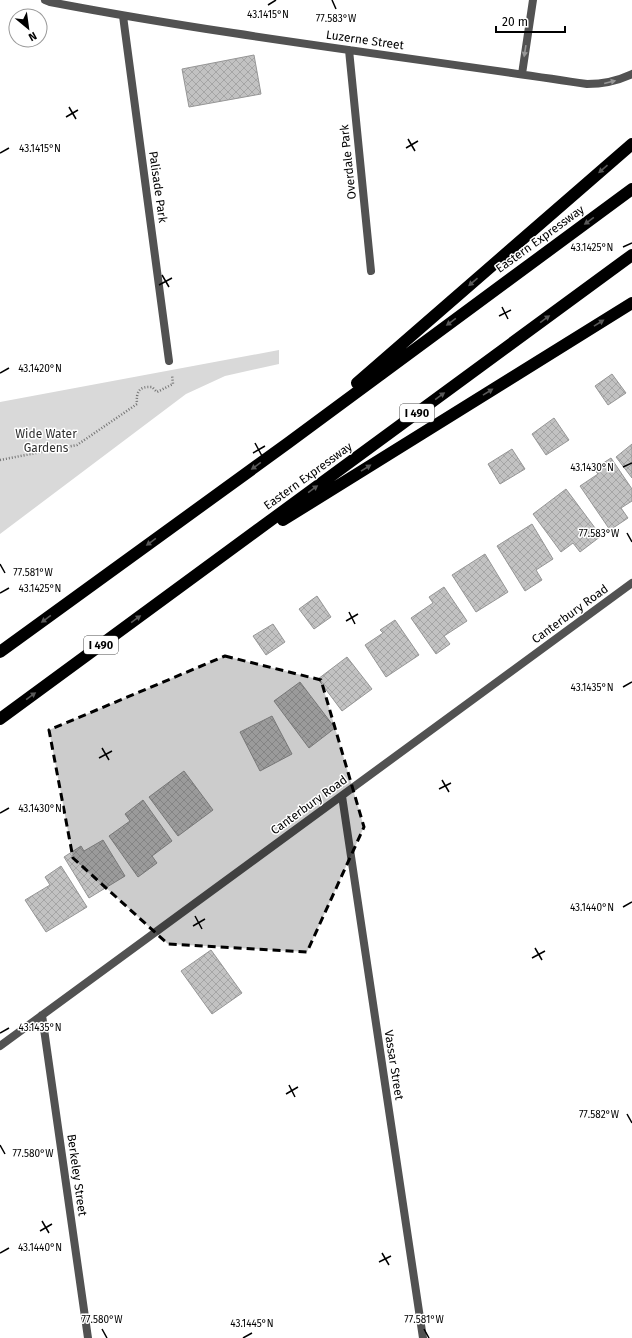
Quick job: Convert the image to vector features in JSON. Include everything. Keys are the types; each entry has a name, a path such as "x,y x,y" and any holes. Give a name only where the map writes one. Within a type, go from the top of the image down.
{"highway":[{"path":"288,443 632,144"},
{"name":"Eastern Expressway","path":"0,652 288,443 632,189"},
{"name":"Eastern Expressway","path":"0,719 632,256"},
{"path":"202,570 632,303"}],"street":[{"name":"Luzerne Street","path":"45,0 123,16 587,84 612,82 632,74"},
{"path":"522,74 533,0"},
{"name":"Palisade Park","path":"123,16 169,361"},
{"name":"Overdale Park","path":"349,50 371,271"},
{"name":"Canterbury Road","path":"0,1046 632,584"},
{"name":"Vassar Street","path":"342,796 423,1338"},
{"name":"Berkeley Street","path":"42,1016 88,1338"}],"path":[{"path":"0,460 77,445 137,404 136,395 142,389 152,387 157,392 173,384 169,361"}],"highlighted area":[{"path":"225,656 321,680 364,827 307,952 168,944 73,858 49,730"}],"green space":[{"name":"Wide Water Gardens","path":"279,350 279,364 225,376 186,394 0,534 0,402"}],"building":[{"path":"254,55 261,94 189,107 182,69"},
{"path":"612,374 626,393 608,405 595,386"},
{"path":"554,418 569,440 546,455 532,434"},
{"path":"632,444 632,478 616,457"},
{"path":"512,449 525,469 500,484 488,464"},
{"path":"611,458 632,489 632,501 621,508 628,518 610,530 580,486 598,474 594,469"},
{"path":"566,489 601,536 580,552 573,543 561,552 533,514"},
{"path":"532,524 553,559 536,570 542,580 525,591 497,546"},
{"path":"485,554 508,592 476,612 452,575"},
{"path":"444,587 467,621 444,636 450,644 436,654 411,618 433,603 429,597"},
{"path":"317,596 331,617 314,629 299,609"},
{"path":"395,620 419,655 386,677 365,645 383,633 380,630"},
{"path":"273,624 285,642 266,655 253,636"},
{"path":"347,657 372,689 342,711 318,679"},
{"path":"300,682 335,728 309,748 274,701"},
{"path":"272,716 292,754 260,771 240,732"},
{"path":"184,771 213,810 178,836 149,797"},
{"path":"143,800 172,841 152,856 157,863 138,877 109,836 130,821 125,814"},
{"path":"103,840 125,876 89,898 64,857 81,846 84,851"},
{"path":"61,866 87,907 46,932 25,900 50,885 45,877"},
{"path":"211,950 242,993 212,1014 181,971"}]}
